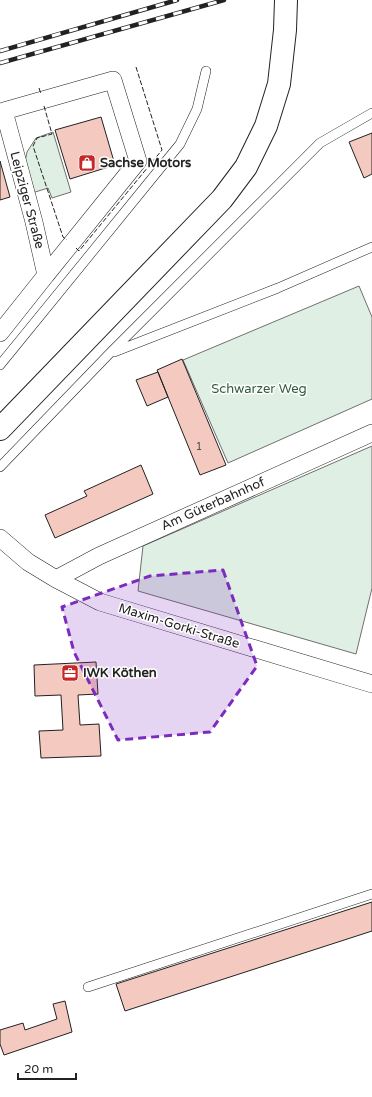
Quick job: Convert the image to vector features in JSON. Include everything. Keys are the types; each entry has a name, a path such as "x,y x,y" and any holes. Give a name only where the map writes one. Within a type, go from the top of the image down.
{"main road":[{"path":"0,429 222,199 246,167 266,126 279,84 285,30 286,0"}],"street":[{"name":"Leipziger Straße","path":"0,333 46,276 138,161 113,80 4,111 34,222 46,276"},
{"name":"Am Güterbahnhof","path":"56,579 100,556 372,433"},
{"name":"Maxim-Gorki-Straße","path":"0,538 28,562 56,579 100,602 372,684"}],"lane":[{"path":"0,365 180,144 197,109 206,71"},
{"path":"0,467 110,353 320,143 372,113"},
{"path":"110,353 278,288 372,247"},
{"path":"88,987 372,894"}],"highlighted area":[{"path":"223,570 257,666 210,732 118,740 74,652 62,607 150,576"}],"green space":[{"path":"53,132 71,192 52,198 48,188 32,193 24,167 27,152 36,138"},
{"name":"Schwarzer Weg","path":"359,286 372,317 372,399 228,463 183,360"},
{"path":"372,446 372,588 356,654 138,591 143,546"}],"building":[{"path":"101,117 115,165 70,179 55,130"},
{"path":"372,133 372,174 364,178 349,142"},
{"path":"0,161 10,197 0,200"},
{"path":"182,359 226,465 200,475 157,370"},
{"path":"158,372 168,397 147,406 136,380"},
{"path":"141,465 153,494 55,538 45,515 87,496 84,491"},
{"path":"96,662 98,694 78,695 80,725 99,724 101,756 41,758 39,731 63,730 61,695 35,696 34,665"},
{"path":"372,902 372,931 125,1011 116,984"},
{"path":"65,1001 72,1032 4,1055 0,1044 0,1030 23,1023 25,1030 57,1019 53,1004"}],"railway":[{"path":"0,51 177,0"},
{"path":"0,63 224,0"}],"fence":[{"path":"76,248 79,251 162,150 136,67"},
{"path":"39,88 41,94"},
{"path":"44,106 52,134 37,138 33,146 63,237 67,240"}],"place":[{"name":"Sachse Motors","path":"87,163"},
{"name":"IWK Köthen","path":"70,673"}]}
